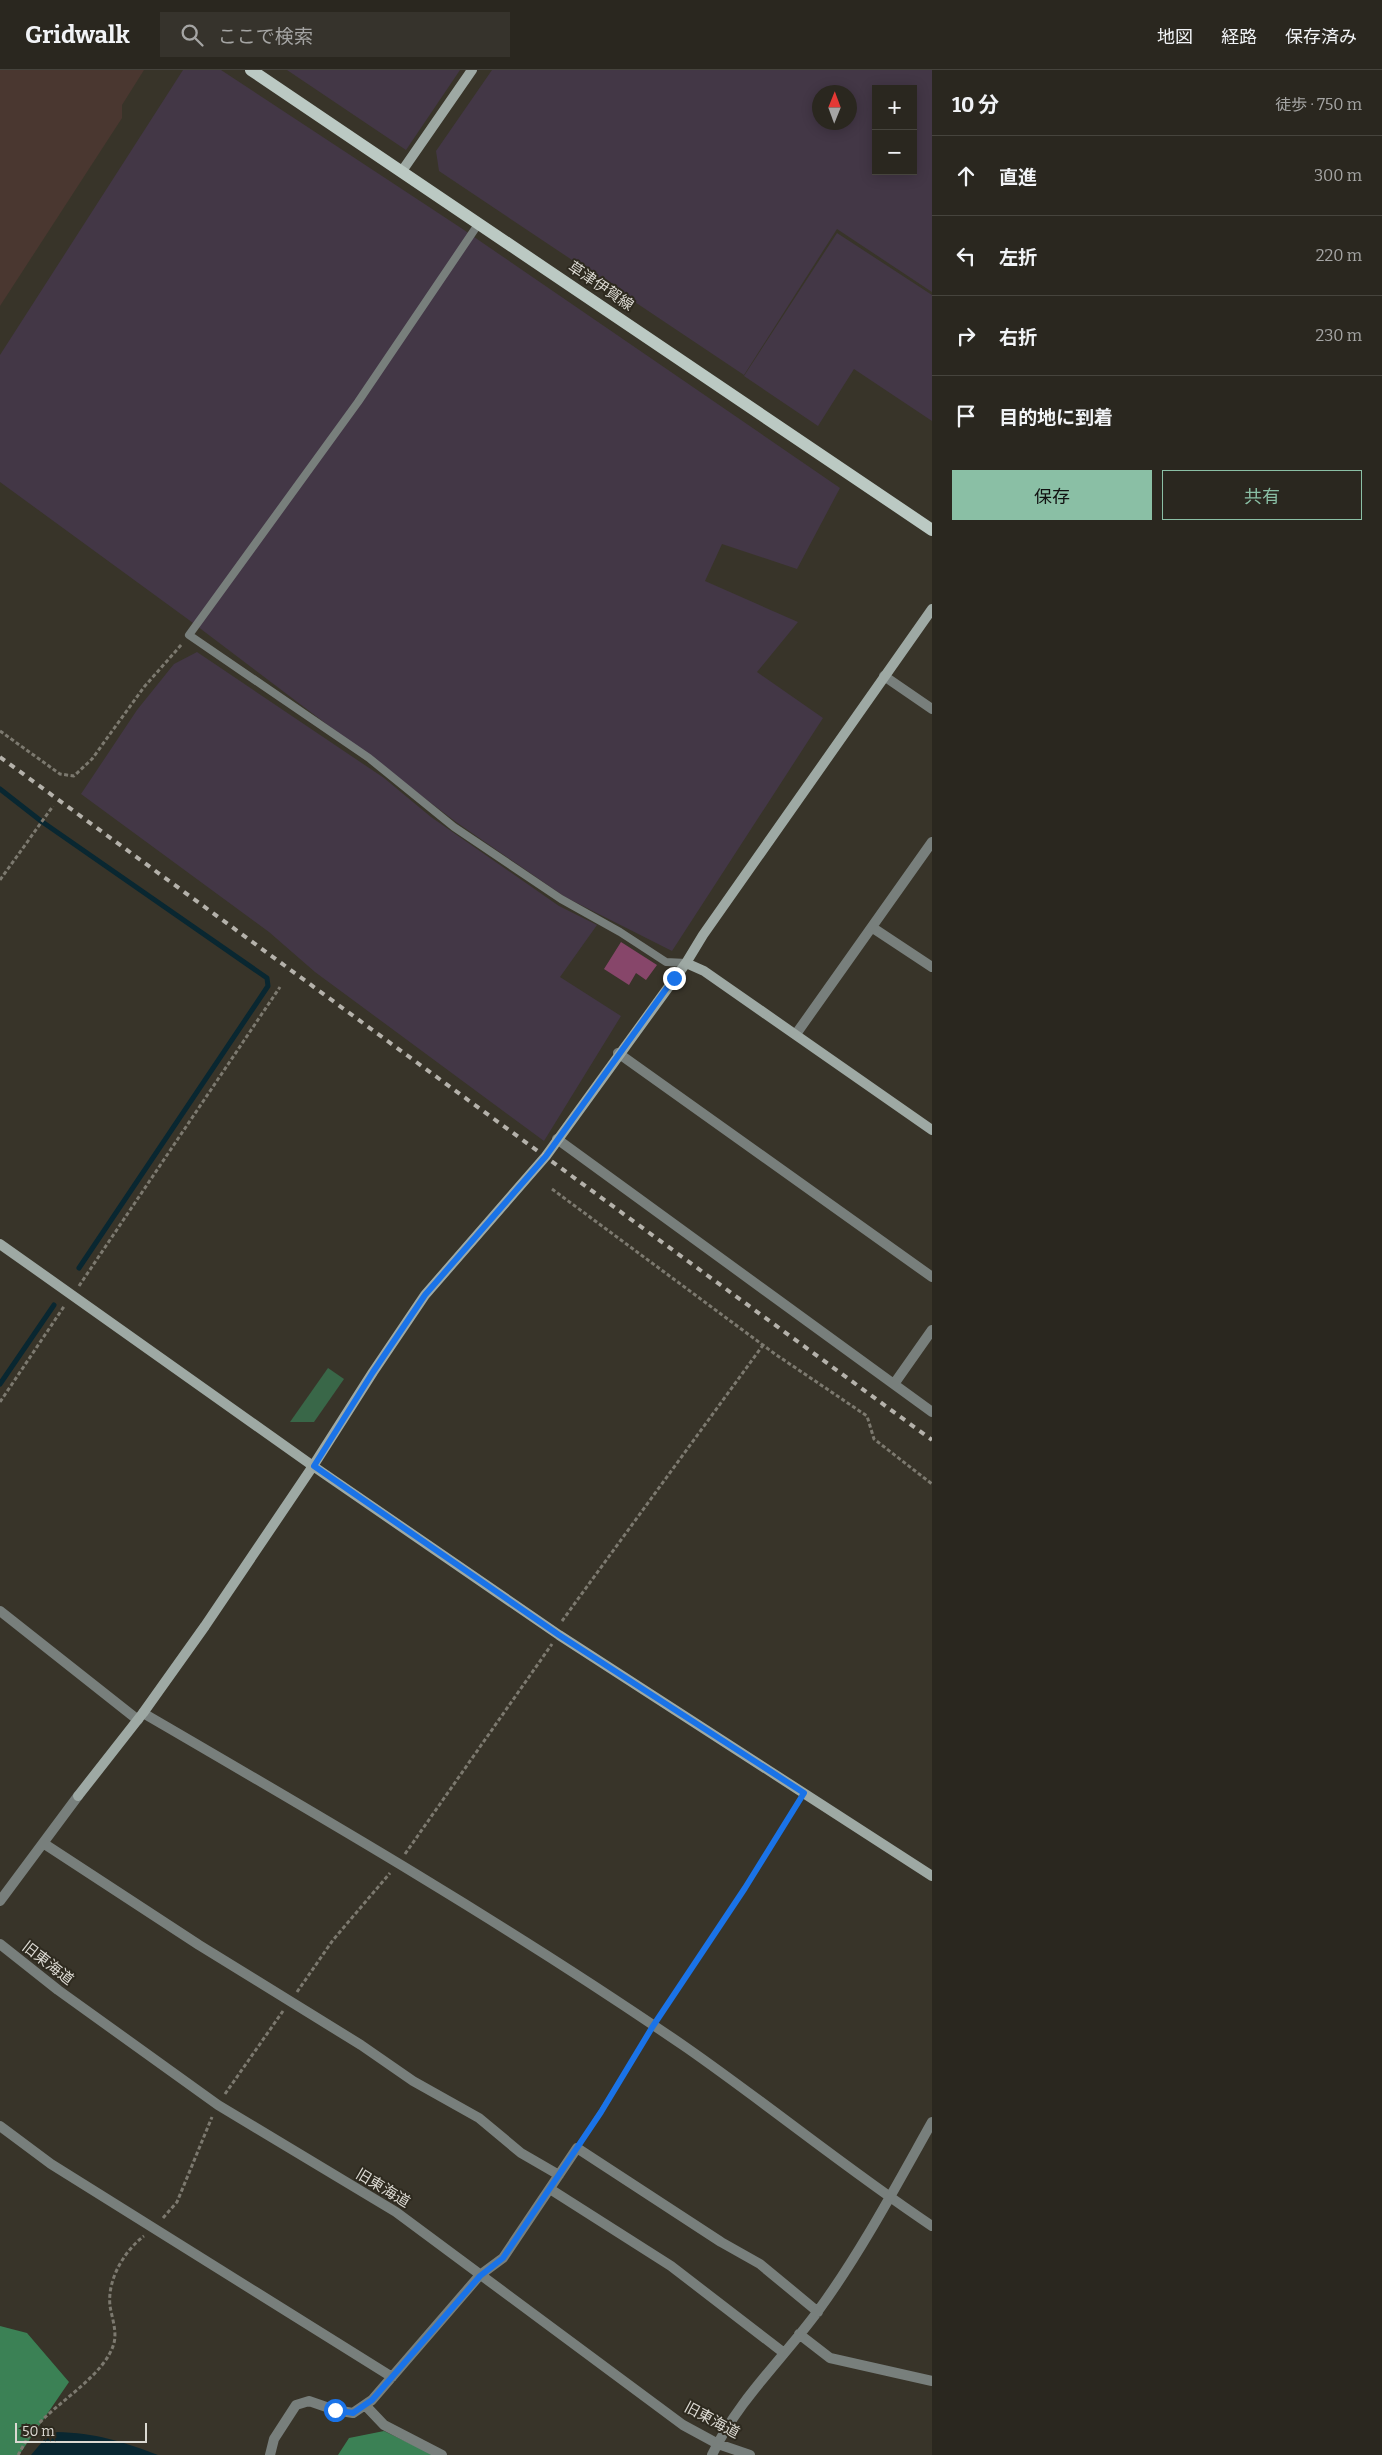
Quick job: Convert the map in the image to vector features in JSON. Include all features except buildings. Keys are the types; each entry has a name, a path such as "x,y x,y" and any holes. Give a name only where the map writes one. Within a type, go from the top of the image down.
{"main road":[{"name":"草津伊賀線","path":"251,70 932,530"}],"street":[{"path":"402,171 472,70"},
{"path":"0,1901 140,1716 314,1466 373,1372 425,1295 546,1156 618,1053 686,963 703,935 932,609"},
{"path":"884,676 932,709"},
{"path":"796,1034 932,842"},
{"path":"872,928 932,967"},
{"path":"686,963 704,971 932,1130"},
{"path":"618,1053 932,1277"},
{"path":"557,1140 932,1412"},
{"path":"0,1244 314,1466 559,1635 932,1876"},
{"path":"894,1384 932,1330"},
{"path":"0,1611 140,1716 399,1862 653,2026 932,2226"},
{"path":"43,1843 199,1945 353,2040 413,2081 478,2118 521,2153 559,2176"},
{"name":"旧東海道","path":"0,1944 58,1990 218,2105 396,2212 683,2425 718,2444 750,2455"},
{"path":"712,2455 744,2401 818,2312 868,2235 932,2122"},
{"path":"0,2126 51,2164 392,2377"},
{"path":"270,2455 274,2440 296,2405 309,2400 335,2410 353,2413 372,2400 480,2276 503,2258 577,2148 721,2242 760,2264 818,2312"},
{"path":"550,2189 671,2266 784,2352"},
{"path":"799,2334 830,2358 932,2381"},
{"path":"365,2405 384,2425 442,2455"}],"lane":[{"path":"479,223 358,402 189,635 369,758 454,827 561,899 620,932 666,962 686,963"}],"path":[{"path":"0,731 60,774 74,776 92,759 144,687 189,635"},
{"path":"0,880 53,806"},
{"path":"0,1402 280,987"},
{"path":"552,1189 763,1345 867,1416 874,1440 932,1484"},
{"path":"559,1635 562,1619 763,1345"},
{"path":"577,2148 653,2026 745,1888 804,1793"},
{"path":"18,2455 34,2429 83,2385 104,2362 114,2344 114,2327 110,2304 115,2273 124,2257 139,2240 155,2228 177,2202 218,2105"}],"shaded area":[{"path":"0,70 144,70 122,105 122,118 0,306"},
{"path":"183,70 221,70 461,228 840,488 797,569 722,544 705,581 798,622 757,672 823,718 672,951 565,897 456,822 189,620 0,482 0,355"},
{"path":"287,70 460,70 406,150"},
{"path":"492,70 932,70 932,292 837,229 744,375 439,171 436,151"},
{"path":"837,233 932,295 932,421 854,369 818,426 744,376"},
{"path":"197,652 384,778 431,817 559,906 597,925 560,977 621,1016 544,1141 315,972 269,932 81,794 137,710 174,664"}],"green space":[{"path":"328,1368 344,1379 314,1422 290,1422"},
{"path":"0,2326 27,2333 69,2382 19,2455 0,2455"},
{"path":"384,2431 434,2455 338,2455 349,2438"}],"water":[{"path":"56,2432 84,2434 108,2439 158,2455 31,2455 48,2435"}],"waterway":[{"path":"0,789 41,821 267,978 268,986 79,1268"},
{"path":"0,1384 54,1305"}],"railway":[{"path":"0,757 932,1440"}],"route":[{"path":"335,2410 353,2413 372,2400 480,2276 503,2258 601,2112 653,2026 745,1888 804,1793 559,1635 314,1466 373,1372 425,1295 446,1268 546,1156 618,1053 674,978"}]}
